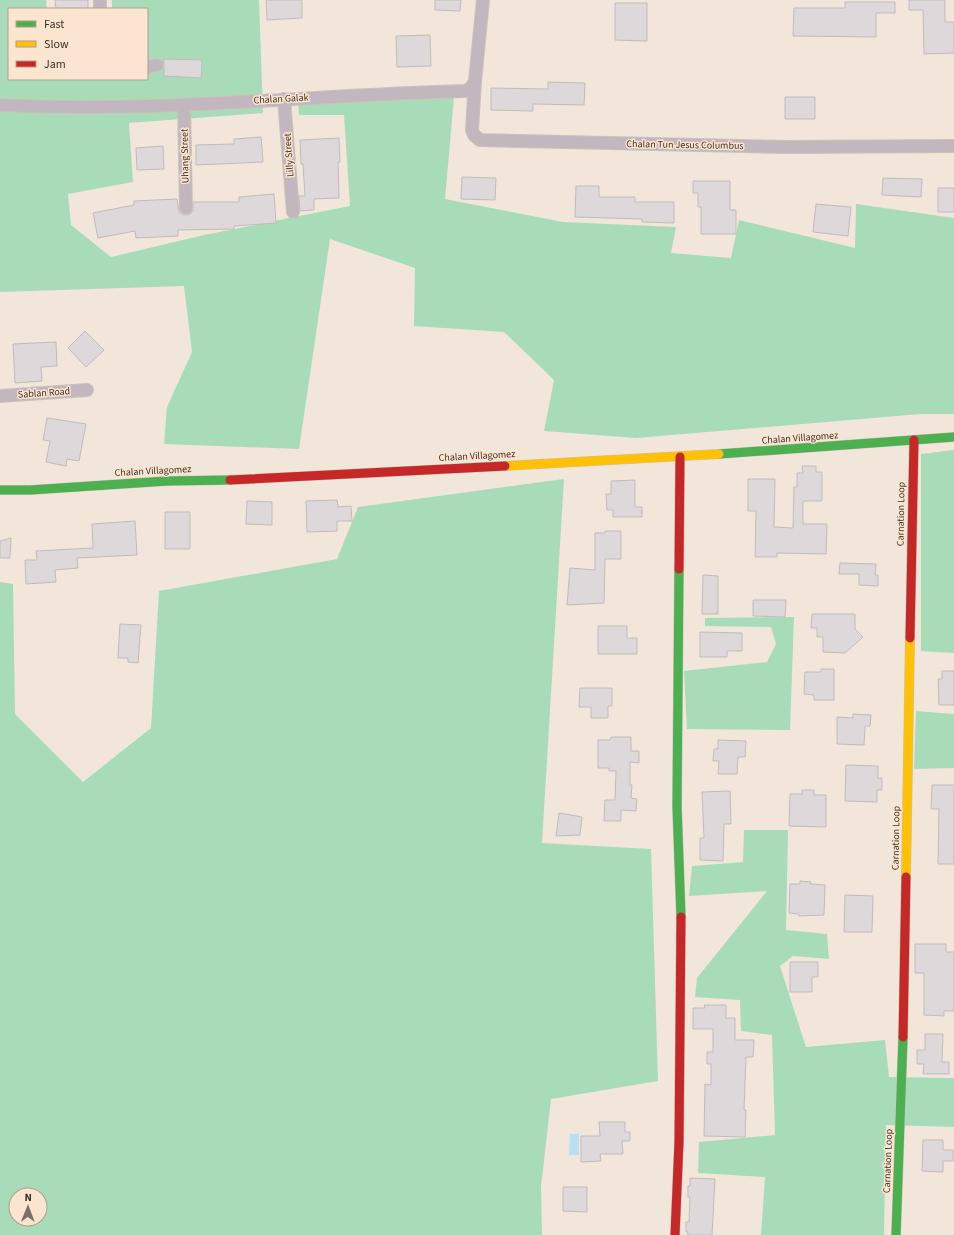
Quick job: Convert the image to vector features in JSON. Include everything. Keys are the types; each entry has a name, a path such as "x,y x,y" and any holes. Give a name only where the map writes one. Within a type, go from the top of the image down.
{"street":[{"path":"475,81 483,0"},
{"name":"Chalan Galak","path":"0,105 104,108 416,92 464,91 471,88 475,81"},
{"name":"Chalan Tun Jesus Columbus","path":"475,81 472,130 474,135 480,140 787,147 954,146"},
{"name":"Lilly Street","path":"284,99 293,212"},
{"name":"Uhang Street","path":"184,105 186,208"},
{"name":"Sablan Road","path":"0,396 87,390"},
{"name":"Chalan Villagomez","path":"0,490 30,490 167,481 260,478 680,457 954,437"},
{"name":"Carnation Loop","path":"896,1235 902,1061 914,440"},
{"path":"675,1235 679,1142 681,985 681,907 677,806 680,457"}],"green space":[{"path":"0,0 46,0 47,8 8,8 8,80 148,80 148,8 112,8 112,0 259,0 263,113 129,123 133,182 68,194 71,225 111,257 204,235 350,206 344,115 299,115 298,101 454,97 445,199 563,222 676,227 671,253 731,258 739,220 855,248 856,204 954,218 954,414 921,414 636,438 544,431 554,380 504,332 414,326 415,268 330,239 299,449 164,444 167,407 192,352 184,286 0,292"},
{"path":"954,450 954,653 921,651 921,454"},
{"path":"564,479 542,843 651,849 658,1081 551,1099 541,1187 542,1235 0,1235 0,582 13,584 15,714 83,782 151,728 159,591 337,559 358,507"},
{"path":"794,617 790,730 687,729 684,671 767,662 776,644 771,627 705,626 705,618"},
{"path":"916,711 954,714 954,768 914,769"},
{"path":"744,830 788,830 786,930 827,934 829,959 793,956 780,966 806,1047 885,1040 889,1077 954,1078 954,1127 886,1125 884,1235 761,1235 765,1177 698,1173 699,1142 775,1135 772,1035 741,1031 740,1000 695,997 697,978 767,891 689,896 692,866 743,862"}],"water":[{"path":"570,1134 579,1134 579,1155 569,1155"}],"building":[{"path":"55,0 88,0 88,8 56,8"},
{"path":"266,0 302,0 302,18 267,20"},
{"path":"435,0 461,0 460,11 435,10"},
{"path":"909,0 945,0 945,22 954,22 954,53 924,54 923,10 909,10"},
{"path":"845,2 895,2 895,13 876,13 876,37 793,36 794,8 845,8"},
{"path":"615,3 647,3 647,41 615,40"},
{"path":"430,35 431,66 397,67 396,36"},
{"path":"164,59 202,60 201,78 164,76"},
{"path":"548,82 585,83 584,105 533,104 533,111 491,110 491,88 548,89"},
{"path":"785,97 815,97 815,119 785,119"},
{"path":"261,137 263,162 196,165 196,145 234,144 234,139"},
{"path":"339,138 339,198 314,199 314,210 300,211 299,196 305,196 300,140"},
{"path":"163,146 164,169 137,170 136,148"},
{"path":"462,177 496,178 495,200 461,199"},
{"path":"883,178 922,179 921,197 882,195"},
{"path":"693,181 730,181 730,210 736,210 736,234 701,234 701,207 698,207 698,193 693,193"},
{"path":"576,186 599,186 599,197 635,197 635,202 674,202 674,223 642,222 642,219 575,217"},
{"path":"938,188 954,188 954,212 938,212"},
{"path":"274,194 276,223 234,226 234,229 178,230 178,236 136,238 135,231 98,238 93,213 134,205 134,201 177,199 179,212 183,215 187,215 193,211 193,202 239,202 239,197"},
{"path":"816,204 851,207 848,236 813,232"},
{"path":"85,331 104,350 86,367 68,348"},
{"path":"56,342 57,366 41,367 42,381 15,383 13,344"},
{"path":"47,418 86,424 79,461 67,459 66,466 46,462 50,441 43,440"},
{"path":"802,466 816,466 816,472 822,472 822,501 803,501 803,524 827,524 826,554 777,553 777,557 755,557 756,511 748,511 748,479 775,479 774,527 793,528 794,487 797,487 797,473 803,473"},
{"path":"635,480 635,507 642,507 642,517 613,517 613,510 607,510 606,494 611,494 611,481"},
{"path":"337,500 338,507 351,506 352,521 337,521 337,531 307,532 306,501"},
{"path":"247,501 272,502 272,525 246,524"},
{"path":"165,512 190,512 190,549 165,549"},
{"path":"135,521 137,555 77,558 78,568 55,570 56,582 26,584 25,560 37,560 36,551 93,548 92,524"},
{"path":"605,531 621,531 621,559 605,559 604,603 567,605 570,568 595,570 595,533 605,533"},
{"path":"11,538 10,558 0,558 0,541"},
{"path":"840,563 876,564 875,575 878,575 878,586 859,585 859,574 839,574"},
{"path":"703,575 718,576 718,614 702,614"},
{"path":"753,600 786,600 785,617 753,616"},
{"path":"812,614 855,614 855,629 863,637 845,653 823,652 823,637 817,637 817,628 811,628"},
{"path":"120,624 141,625 138,663 128,662 128,658 118,658"},
{"path":"598,626 627,626 627,638 637,638 637,654 598,654"},
{"path":"700,632 742,633 742,651 727,651 727,657 700,657"},
{"path":"821,669 834,669 834,700 814,700 814,695 804,694 805,672 821,672"},
{"path":"942,671 954,671 954,705 939,705 938,679 942,679"},
{"path":"580,688 612,688 612,706 608,706 608,718 591,718 591,707 579,707"},
{"path":"853,714 871,715 870,726 865,726 864,745 837,744 837,717 853,718"},
{"path":"611,737 631,737 631,751 639,751 639,763 630,762 630,785 632,785 631,798 637,799 636,811 621,810 621,821 604,821 605,800 615,800 616,771 609,771 609,768 598,768 598,740 610,740"},
{"path":"718,740 746,741 745,757 738,757 737,774 718,774 719,761 713,761 714,749 718,749"},
{"path":"846,765 878,766 878,778 882,778 882,790 877,790 877,802 845,801"},
{"path":"932,785 954,785 954,864 938,864 939,809 931,809"},
{"path":"802,790 814,790 814,795 826,795 826,827 789,826 790,794 802,794"},
{"path":"730,791 731,824 724,824 723,861 700,860 700,838 704,838 702,792"},
{"path":"559,813 582,817 580,835 556,836"},
{"path":"800,881 811,882 810,884 825,885 824,915 799,916 799,914 789,913 790,884 800,884"},
{"path":"845,895 873,896 872,932 844,932"},
{"path":"915,944 946,944 946,952 954,952 954,1011 944,1011 944,1016 924,1015 924,973 915,973"},
{"path":"790,962 818,962 818,977 812,977 812,992 790,992"},
{"path":"704,1005 726,1005 726,1018 735,1018 735,1040 754,1040 753,1057 746,1057 744,1110 746,1110 745,1137 704,1136 705,1084 711,1085 711,1064 707,1064 707,1052 713,1052 713,1029 693,1029 693,1008 705,1008"},
{"path":"925,1034 943,1034 942,1062 949,1062 949,1074 923,1074 924,1064 917,1064 917,1050 925,1050"},
{"path":"599,1122 625,1122 625,1132 630,1132 630,1141 622,1141 623,1154 600,1154 601,1161 581,1162 581,1136 600,1136"},
{"path":"923,1140 943,1140 943,1150 953,1150 953,1161 943,1161 943,1172 922,1171"},
{"path":"690,1178 715,1179 712,1235 688,1235 688,1232 686,1232 686,1222 689,1222 690,1197 688,1197 688,1186 690,1186"},
{"path":"563,1187 587,1187 587,1212 563,1211"}],"traffic: fast":[{"path":"719,454 954,437"},
{"path":"0,490 30,490 167,481 230,480"},
{"path":"679,569 677,806 681,917"},
{"path":"896,1235 903,1037"}],"traffic: slow":[{"path":"505,466 719,454"},
{"path":"906,877 910,638"}],"traffic: jam":[{"path":"910,638 914,440"},
{"path":"679,569 680,457"},
{"path":"230,480 505,466"},
{"path":"903,1037 906,877"},
{"path":"675,1235 679,1142 681,917"}]}
